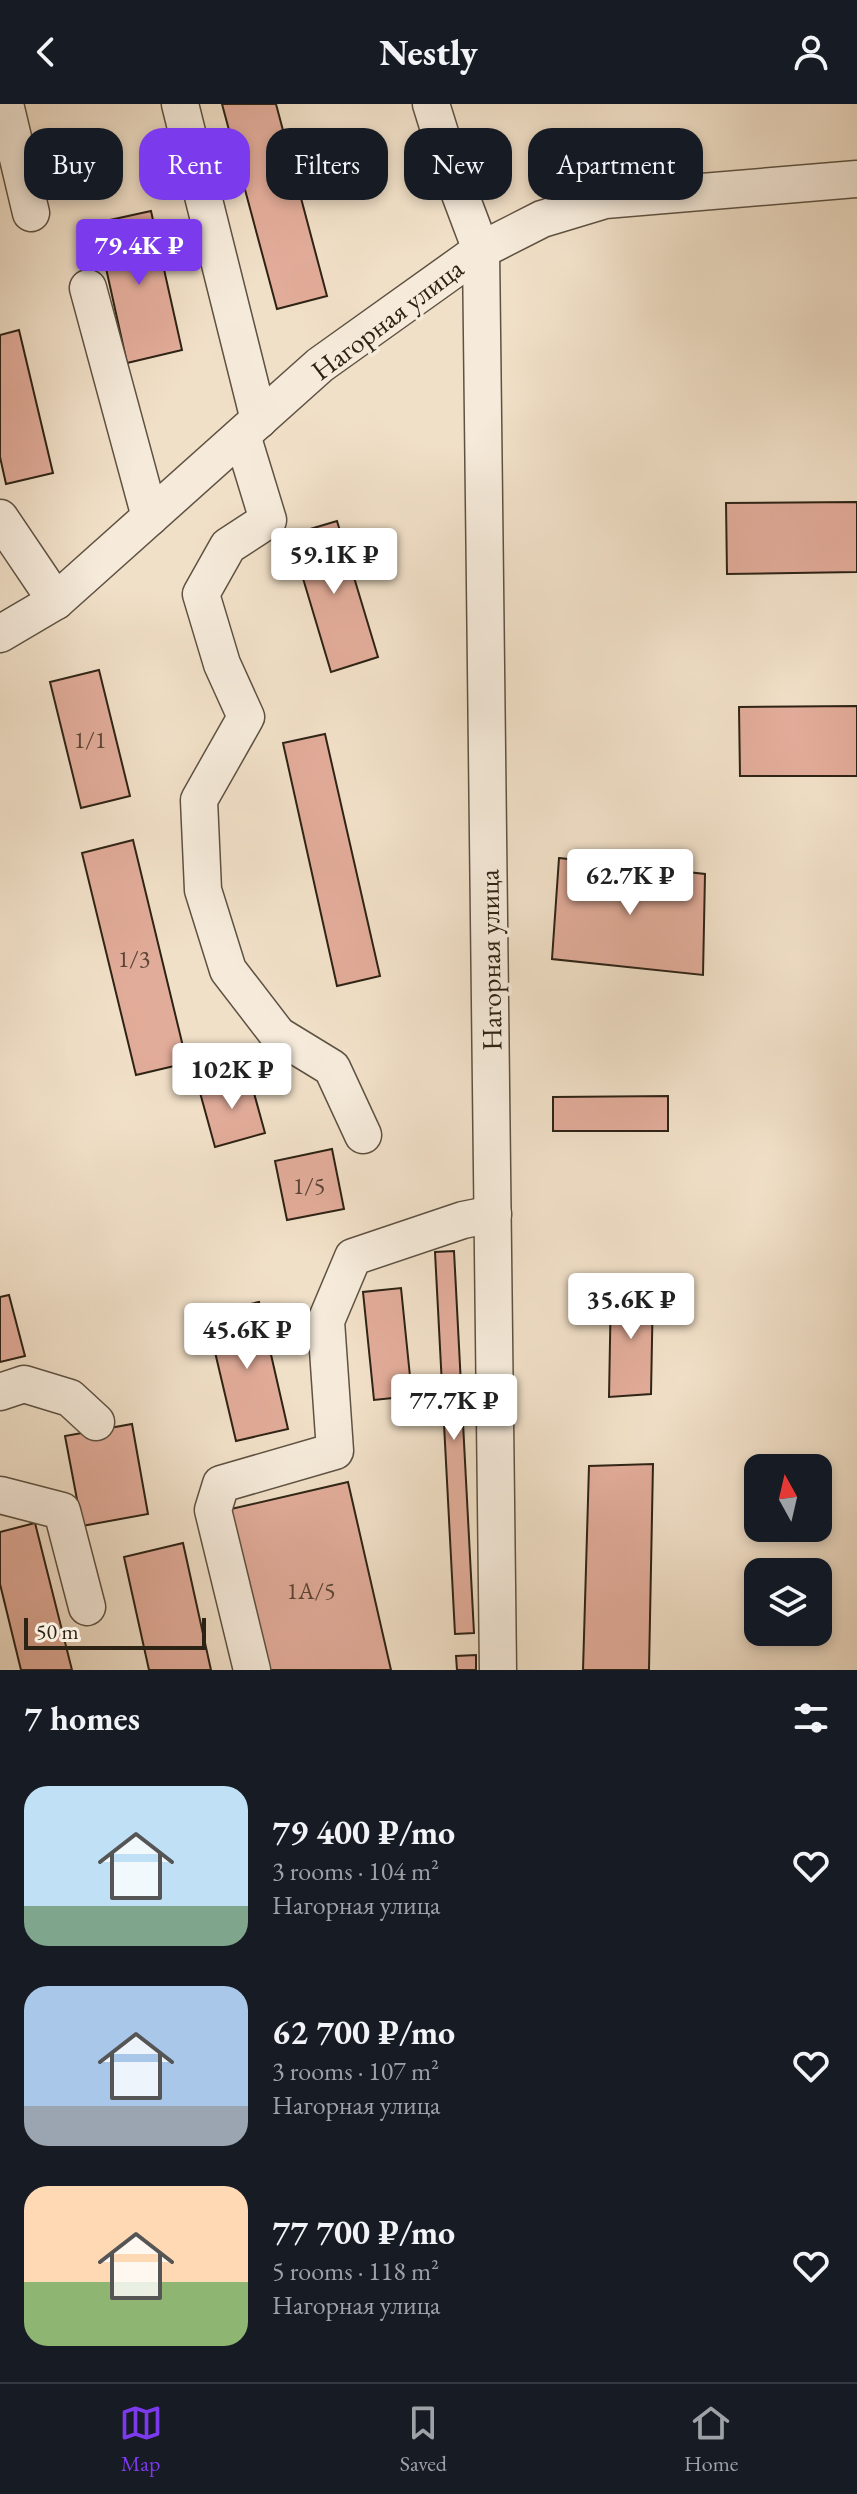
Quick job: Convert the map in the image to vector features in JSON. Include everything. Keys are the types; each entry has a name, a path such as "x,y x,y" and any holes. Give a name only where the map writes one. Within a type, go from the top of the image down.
{"street":[{"path":"5,104 31,213"},
{"path":"180,104 251,428 268,520 228,546 201,594 222,664 246,717 199,800 203,890 228,970 278,1035 332,1068 363,1135"},
{"name":"Нагорная улица","path":"431,104 481,250 498,1670"},
{"path":"481,250 542,219 605,200 857,179"},
{"name":"Нагорная улица","path":"0,634 56,601 320,365 481,250"},
{"path":"88,288 150,517"},
{"path":"0,518 56,601"},
{"path":"252,1670 213,1510 221,1484 335,1451 326,1321 353,1257 463,1220 493,1214"},
{"path":"0,1392 24,1384 70,1398 96,1422"},
{"path":"0,1495 62,1511 87,1607"}],"building":[{"path":"222,104 276,104 282,128 266,128 266,200 302,200 327,296 277,309 248,200 250,128 228,128"},
{"path":"151,211 182,350 127,363 96,223"},
{"path":"19,330 53,473 6,484 0,457 0,335"},
{"path":"857,502 857,572 727,574 726,503"},
{"path":"337,521 378,657 331,672 290,535"},
{"path":"99,670 130,796 81,808 50,682"},
{"path":"857,706 857,776 740,776 739,707"},
{"path":"325,734 380,976 337,986 283,743"},
{"path":"133,840 187,1063 136,1075 82,853"},
{"path":"559,858 705,874 703,975 552,959"},
{"path":"249,1075 265,1133 215,1147 199,1089"},
{"path":"668,1096 668,1131 553,1131 553,1097"},
{"path":"332,1149 344,1209 287,1220 275,1161"},
{"path":"454,1251 474,1633 455,1634 435,1252"},
{"path":"611,1287 653,1287 651,1394 609,1397"},
{"path":"401,1288 412,1396 374,1400 363,1292"},
{"path":"9,1295 25,1356 0,1362 0,1297"},
{"path":"259,1302 288,1429 236,1441 206,1314"},
{"path":"132,1424 148,1514 82,1526 65,1436"},
{"path":"653,1464 649,1670 583,1670 589,1466"},
{"path":"348,1482 391,1670 268,1670 231,1509"},
{"path":"35,1523 72,1670 21,1670 0,1584 0,1532"},
{"path":"183,1543 211,1670 149,1670 124,1557"},
{"path":"476,1655 476,1670 457,1670 456,1656"}]}
